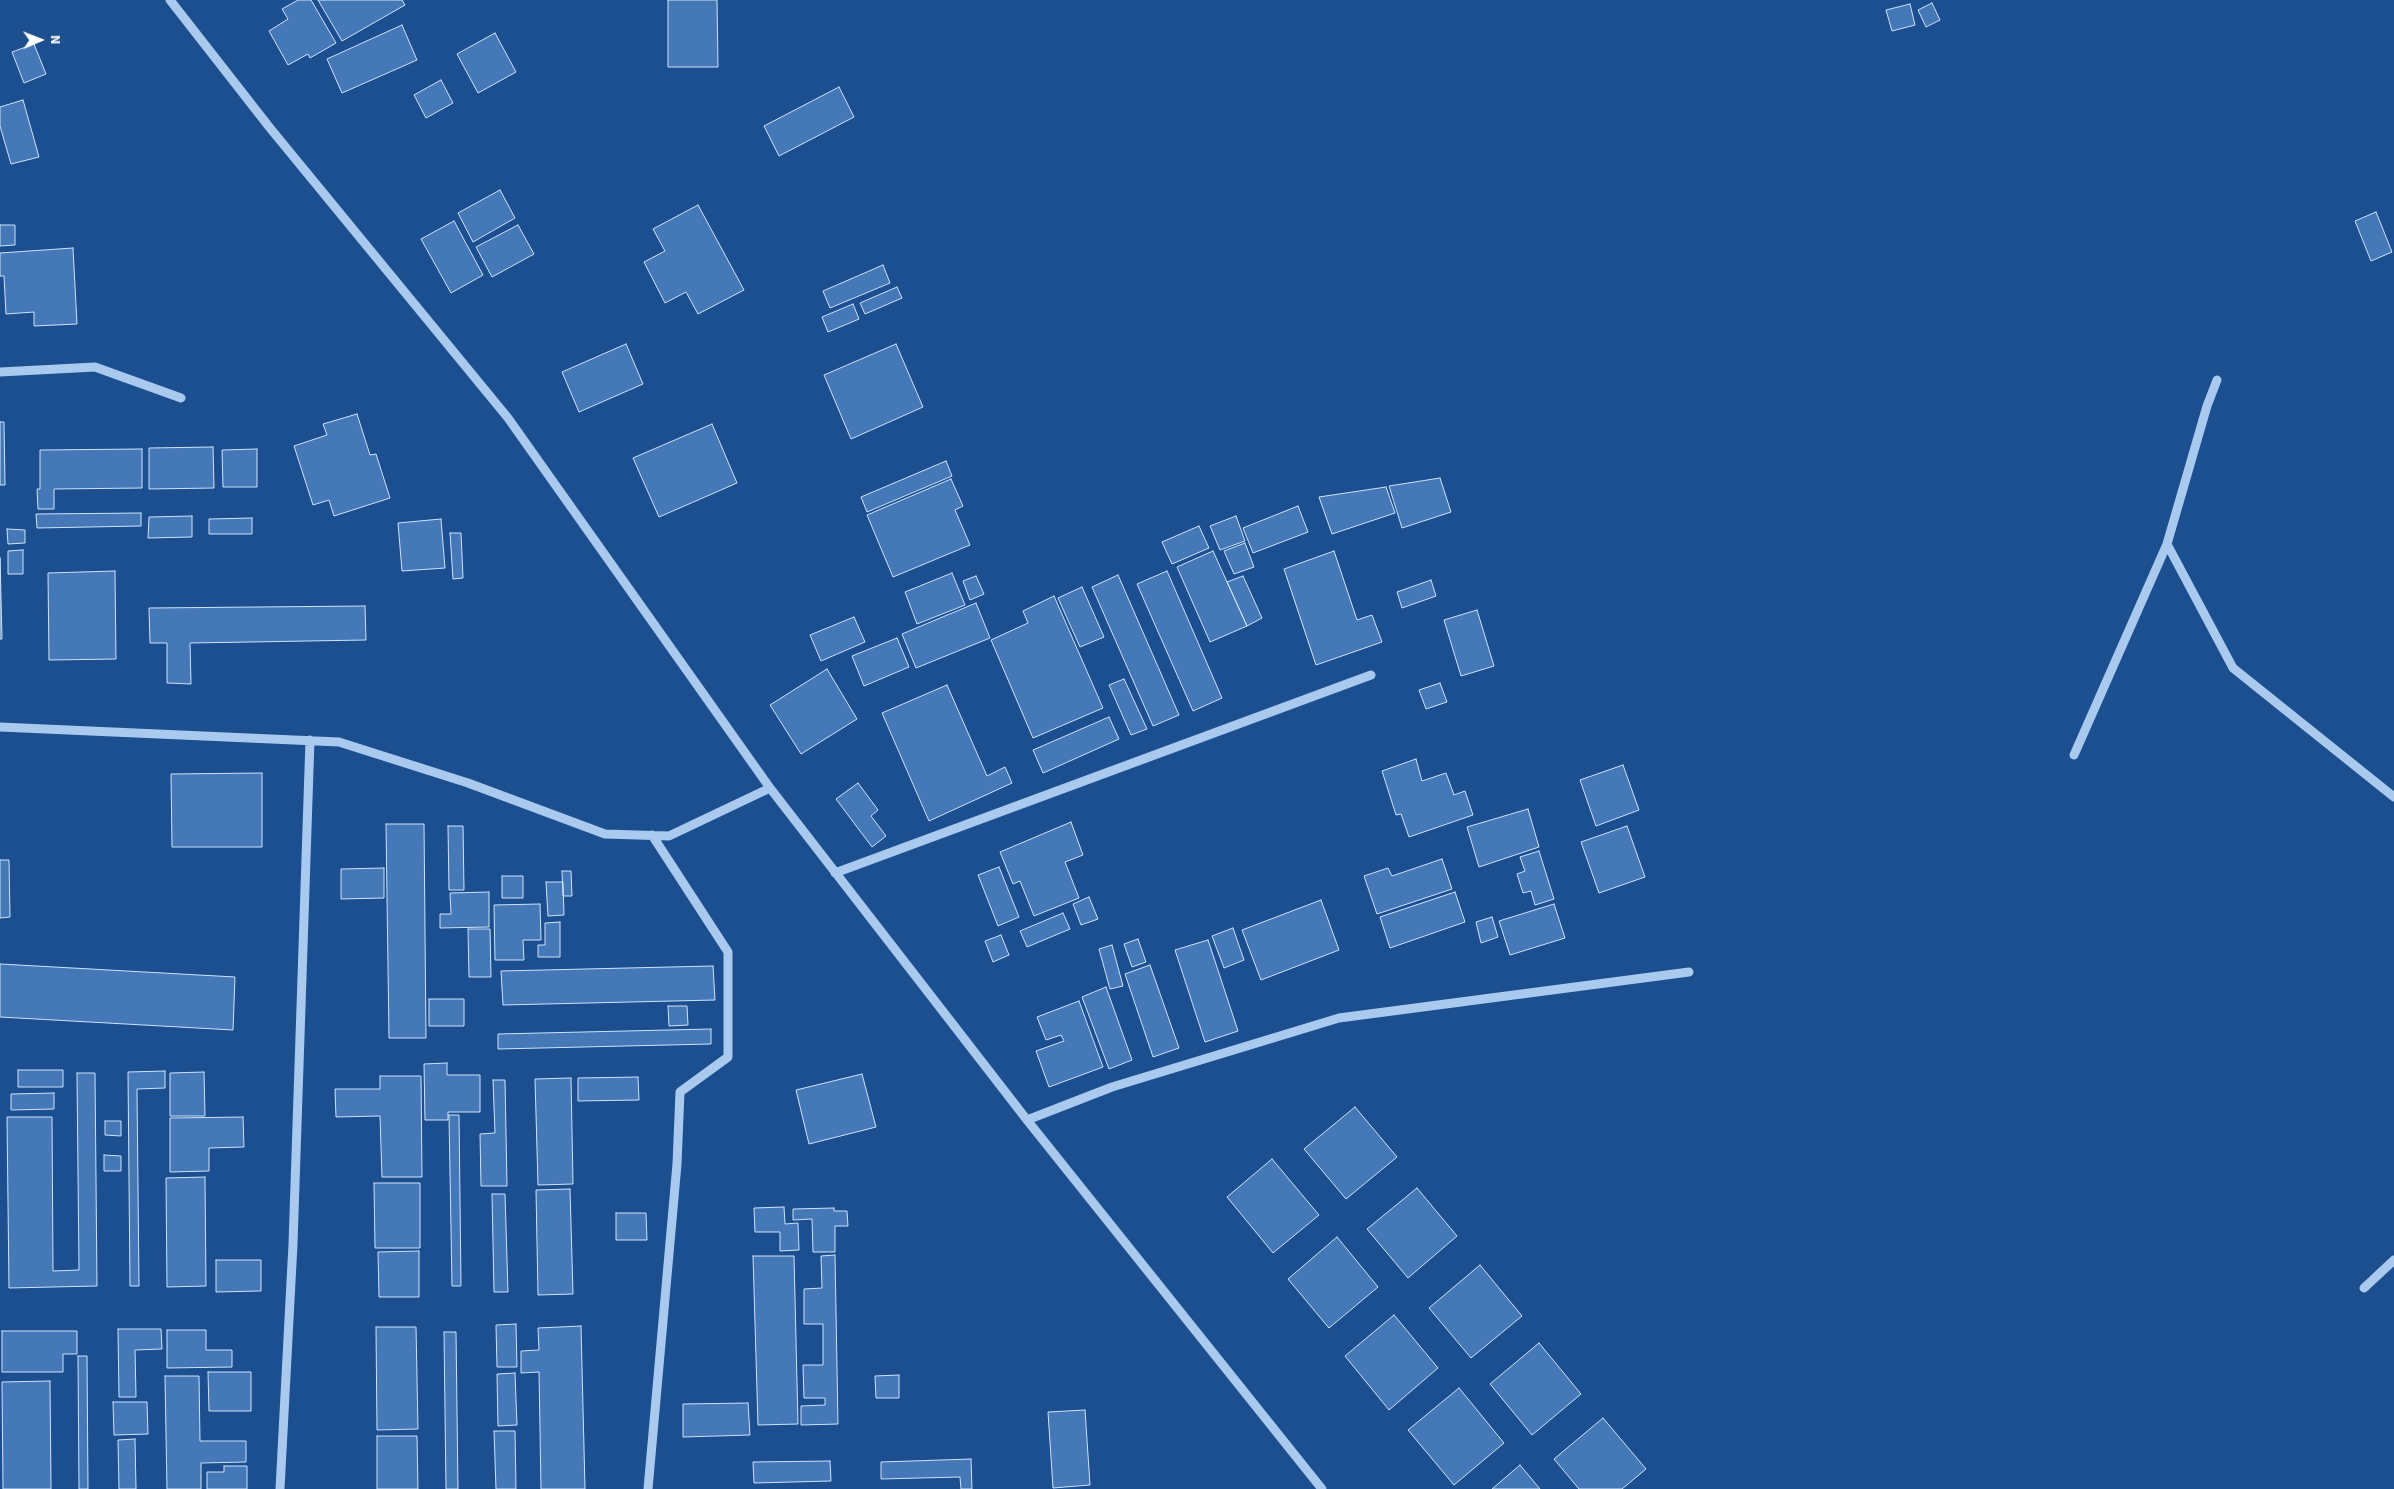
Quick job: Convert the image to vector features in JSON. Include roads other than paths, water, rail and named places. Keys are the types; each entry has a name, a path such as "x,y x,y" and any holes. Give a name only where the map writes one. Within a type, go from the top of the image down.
{"street":[{"path":"170,0 270,128 508,418 770,788 1027,1120 1322,1489"},
{"path":"0,372 95,367 181,398"},
{"path":"2074,755 2167,544 2206,406 2217,380"},
{"path":"2167,544 2233,668 2394,797"},
{"path":"835,873 1371,675"},
{"path":"0,727 339,742 468,783 605,834 669,836 770,788"},
{"path":"280,1489 293,1244 310,740"},
{"path":"648,1489 677,1164 680,1092 728,1057 728,952 652,835"},
{"path":"1027,1120 1112,1087 1339,1018 1689,972"},
{"path":"2364,1288 2394,1260"}]}
